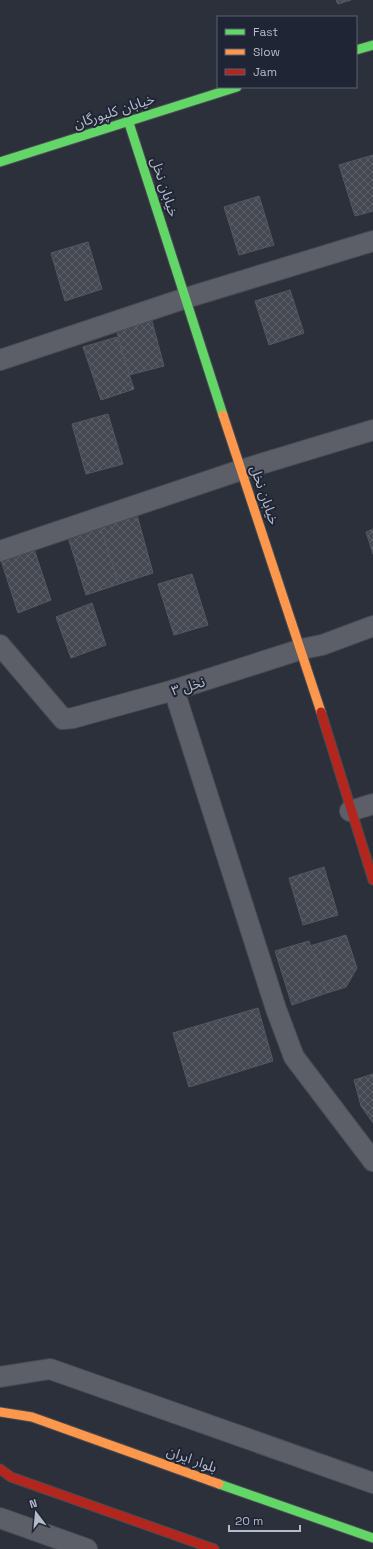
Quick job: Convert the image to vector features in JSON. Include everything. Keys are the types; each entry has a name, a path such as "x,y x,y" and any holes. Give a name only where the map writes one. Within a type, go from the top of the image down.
{"street":[{"path":"357,50 373,45"},
{"name":"خیابان کلپورگان","path":"0,162 128,120 234,88"},
{"name":"خیابان نخل","path":"128,120 241,470 302,649 350,811 373,880"},
{"path":"0,360 186,298 373,242"},
{"path":"0,551 241,470 373,430"},
{"name":"نخل ۳","path":"0,645 56,713 63,719 73,718 174,690 302,649 322,645 373,626"},
{"path":"174,690 276,1009 294,1057 373,1161"},
{"path":"350,811 373,804"},
{"path":"0,1377 50,1369 373,1483"},
{"name":"بلوار ایران","path":"0,1412 32,1417 373,1538"},
{"path":"0,1469 11,1477 214,1549"},
{"path":"0,1518 87,1549"}],"building":[{"path":"336,0 351,0 338,4"},
{"path":"373,155 373,211 355,216 339,165"},
{"path":"259,196 274,245 239,255 224,207"},
{"path":"88,242 102,289 65,301 51,253"},
{"path":"290,290 304,333 269,345 255,301"},
{"path":"150,314 164,366 129,375 115,325"},
{"path":"117,337 134,389 101,400 83,347"},
{"path":"108,414 123,464 86,474 72,424"},
{"path":"137,515 153,573 119,584 100,527"},
{"path":"100,527 119,584 86,595 68,537"},
{"path":"373,529 373,554 366,532"},
{"path":"33,546 51,600 18,613 0,557"},
{"path":"192,574 208,625 174,635 158,584"},
{"path":"92,603 106,645 71,658 56,617"},
{"path":"324,867 338,915 303,925 289,878"},
{"path":"346,935 357,968 346,987 327,993 310,946"},
{"path":"309,941 327,993 292,1005 275,951"},
{"path":"258,1008 273,1061 189,1087 173,1033"},
{"path":"373,1074 373,1123 361,1106 354,1080"}],"traffic: fast":[{"path":"357,50 373,45"},
{"path":"0,162 234,88"},
{"path":"128,120 223,415"},
{"path":"219,1484 373,1538"}],"traffic: slow":[{"path":"223,415 321,712"},
{"path":"0,1412 32,1417 219,1484"}],"traffic: jam":[{"path":"321,712 373,880"},
{"path":"0,1469 11,1477 214,1549"}]}
